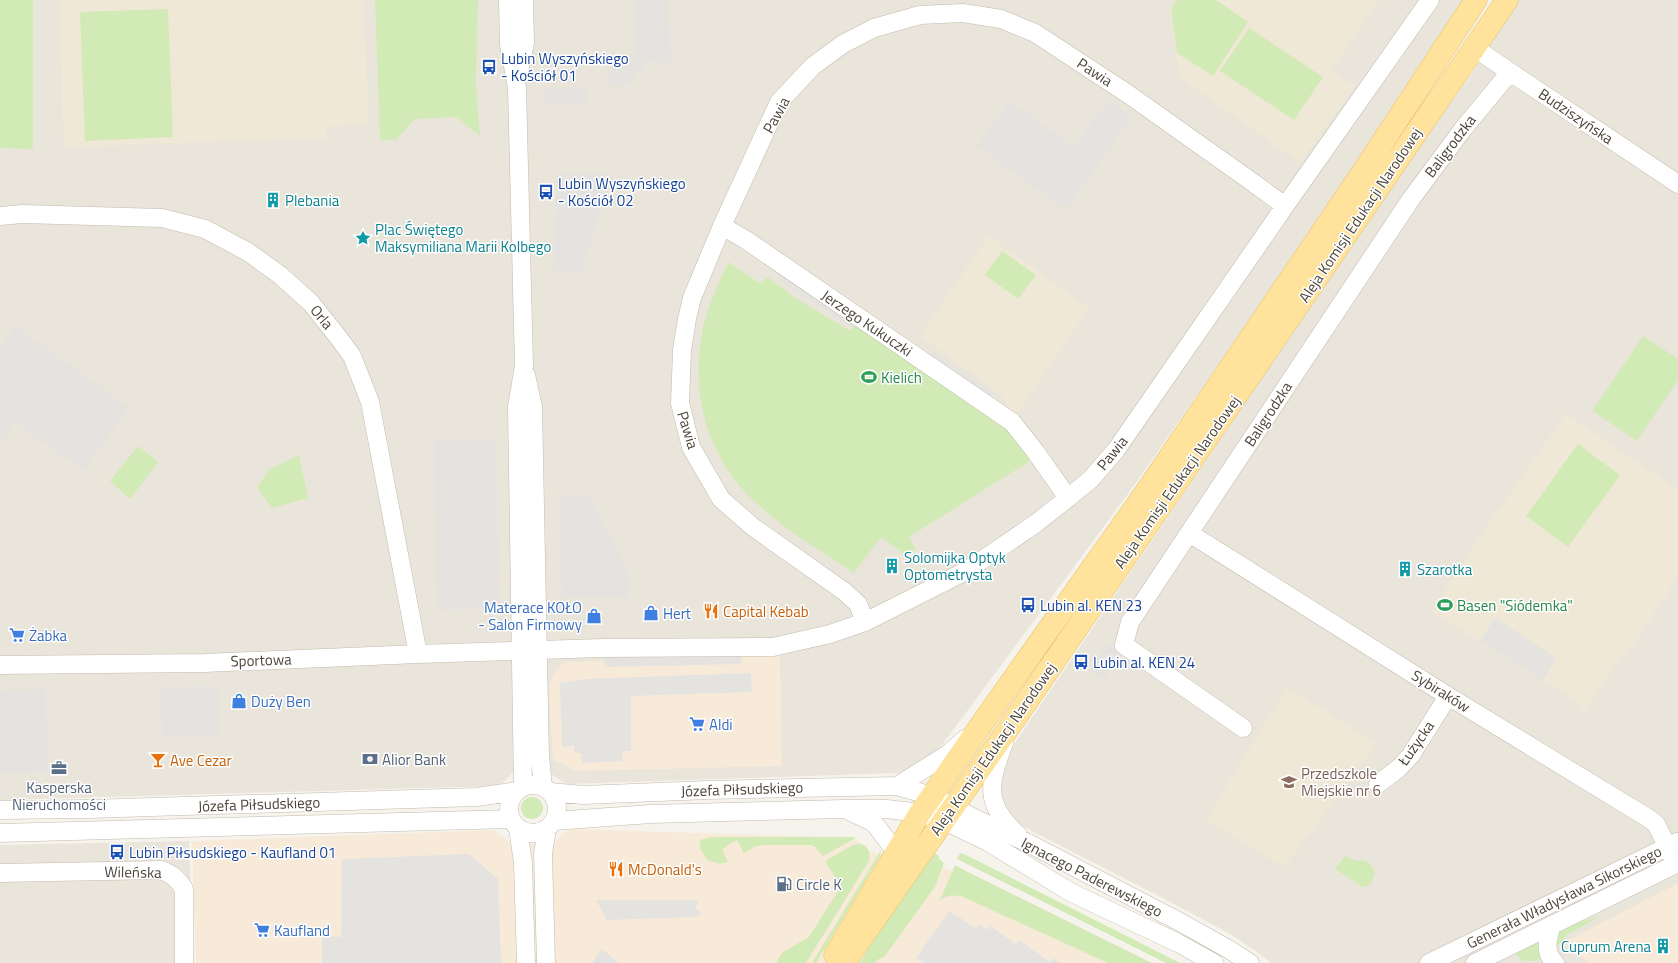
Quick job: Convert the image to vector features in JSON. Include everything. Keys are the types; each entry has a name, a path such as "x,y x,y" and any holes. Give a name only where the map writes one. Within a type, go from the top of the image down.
{"main road":[{"name":"Aleja Komisji Edukacji Narodowej","path":"832,963 835,953 920,813 1144,495 1367,165 1476,0"},
{"name":"Aleja Komisji Edukacji Narodowej","path":"844,963 1010,726 1507,0"}],"street":[{"path":"508,0 509,44 517,82 524,366 517,407 530,651 540,757 547,790 554,798 556,806 556,814 550,825 543,854 546,963"},
{"path":"517,82 525,43 524,0"},
{"name":"Pawia","path":"530,651 603,648 773,647 830,634 865,622 966,571 1035,524 1091,479 1116,450 1430,0"},
{"name":"Pawia","path":"865,622 858,604 845,592 752,527 721,499 691,447 680,403 682,350 692,298 722,226 779,102 813,66 843,44 874,28 920,15 963,13 1001,19 1035,33 1128,94 1248,178 1285,206"},
{"name":"Budziszyńska","path":"1475,48 1678,184"},
{"name":"Baligrodzka","path":"1243,728 1124,645 1130,622 1411,199 1463,129 1510,72"},
{"name":"Orla","path":"0,216 22,214 162,218 205,229 248,252 280,275 311,303 352,356 370,402 418,654"},
{"name":"Jerzego Kukuczki","path":"722,226 746,240 1012,422 1035,451 1068,498"},
{"name":"Sybiraków","path":"1189,534 1448,696 1648,818 1656,824 1673,844 1677,863"},
{"path":"520,789 530,651"},
{"name":"Sportowa","path":"0,665 204,663 530,651"},
{"name":"Łużycka","path":"1378,784 1400,768 1448,696"},
{"path":"897,786 948,754 983,722"},
{"path":"1010,726 993,772 991,787 999,814 1010,828 1028,843"},
{"path":"526,963 523,863 514,824 508,812 512,797 520,789 530,785 547,790"},
{"name":"Józefa Piłsudskiego","path":"547,790 583,795 708,790 897,786 932,796"},
{"name":"Józefa Piłsudskiego","path":"0,810 469,797 499,795 520,789"},
{"name":"Ignacego Paderewskiego","path":"932,796 948,814 988,842 1072,893 1150,929 1214,963"},
{"path":"843,809 874,823 896,852"},
{"name":"Józefa Piłsudskiego","path":"550,825 650,814 843,809 887,809 920,813"},
{"name":"Ignacego Paderewskiego","path":"920,813 948,814 1028,843 1180,922 1250,963"},
{"path":"514,824 529,833 541,832 550,825"},
{"name":"Józefa Piłsudskiego","path":"0,833 514,824"},
{"name":"Generała Władysława Sikorskiego","path":"1429,963 1673,844"},
{"name":"Generała Władysława Sikorskiego","path":"1475,963 1677,863"},
{"name":"Wileńska","path":"0,873 161,870 171,874 179,881 184,890 184,963"},
{"path":"1552,925 1546,949 1555,963"}],"shaded area":[{"path":"0,0 1465,0 1356,167 1133,487 933,757 898,773 566,784 553,775 515,771 499,786 0,800"},
{"path":"59,0 363,0 369,124 327,127 326,138 64,147"},
{"path":"635,0 668,0 671,61 659,65 653,59 626,86 608,87 607,70 621,69 635,54"},
{"path":"1176,0 1379,0 1331,70 1355,86 1300,163 1182,79 1179,74 1170,9"},
{"path":"1519,0 1678,0 1678,963 1271,963 1232,935 1016,823 998,796 1008,753 1390,189 1472,73"},
{"path":"588,87 588,103 544,105 544,88"},
{"path":"1108,100 1132,118 1066,210 976,146 1009,101 1074,146"},
{"path":"557,173 613,173 581,273 554,270"},
{"path":"989,236 1089,308 1016,416 1010,411 1000,394 920,336"},
{"path":"774,259 857,316 849,327 778,278"},
{"path":"15,326 129,407 84,471 15,423 0,445 0,347"},
{"path":"934,353 992,393 984,403 926,363"},
{"path":"1566,414 1678,489 1678,577 1625,657 1622,655 1583,713 1581,706 1573,698 1431,612 1486,528"},
{"path":"434,440 496,440 499,609 436,610"},
{"path":"589,494 629,573 629,598 562,598 559,496"},
{"path":"1495,618 1556,658 1543,680 1480,641"},
{"path":"1108,642 1124,653 1104,680 1089,668"},
{"path":"741,647 741,664 605,667 603,648"},
{"path":"780,653 782,766 577,771 553,760 549,692 550,683 554,673 563,663"},
{"path":"751,673 752,692 631,696 631,751 622,751 623,761 582,763 581,753 574,753 574,745 562,748 560,683 585,679"},
{"path":"219,686 220,735 162,738 161,687"},
{"name":"Przedszkole Miejskie nr 6","path":"1287,687 1377,744 1284,867 1206,820"},
{"path":"46,689 47,772 0,773 0,690"},
{"path":"572,829 855,838 869,851 924,870 931,861 1144,963 196,963 192,841 494,830 509,842 553,845 562,834"},
{"path":"189,841 193,963 0,963 0,845"},
{"path":"469,854 498,879 501,963 322,963 322,936 341,937 342,859"},
{"path":"1678,883 1678,963 1589,963 1569,946 1569,940"},
{"path":"596,900 699,900 695,908 701,913 699,917 607,920"},
{"path":"949,911 976,928 979,924 987,930 990,926 1016,944 1019,940 1050,962 1053,958 1061,963 924,963 916,958"},
{"path":"602,949 619,963 592,963"}],"green space":[{"path":"0,0 33,0 33,149 0,148"},
{"path":"375,0 478,0 476,83 480,136 456,117 415,119 396,140 380,140"},
{"path":"1177,0 1216,0 1248,22 1213,76 1177,53 1171,9"},
{"path":"168,9 173,137 85,141 80,12"},
{"path":"1249,28 1323,77 1294,120 1220,71"},
{"path":"1002,251 1036,275 1018,299 985,275"},
{"path":"728,262 759,283 768,277 794,297 850,331 856,324 1008,428 1030,461 909,537 916,550 905,557 901,551 881,537 854,573 814,547 775,519 751,498 734,479 710,436 703,412 699,388 701,338 709,307"},
{"path":"1643,336 1678,359 1678,380 1637,441 1592,411"},
{"path":"1578,444 1620,475 1568,547 1526,516"},
{"path":"138,446 158,462 130,499 110,481"},
{"path":"299,455 308,498 272,508 257,488 269,470"},
{"path":"532,797 540,800 543,808 540,816 532,819 524,816 521,808 524,800"},
{"path":"712,837 855,837 854,839 823,856 815,847 811,845 764,845 756,846 744,853 737,840 722,849 728,862 720,864 707,860 700,848 700,840"},
{"path":"859,844 867,847 870,855 869,861 806,963 776,963 783,952 809,937 838,891 838,882 825,861 853,845"},
{"path":"881,850 880,856 816,963 812,963"},
{"path":"933,852 939,856 939,859 944,863 935,887 884,957 877,960 875,963 860,963 897,901"},
{"path":"960,853 1180,963 1166,963 957,859"},
{"path":"1345,856 1357,861 1366,861 1375,872 1372,882 1363,887 1335,869"},
{"path":"955,865 1152,963 1108,963 961,896 950,896 940,900"},
{"path":"1601,916 1568,934 1552,951 1557,932 1572,924"},
{"path":"1537,941 1540,942 1544,958 1535,961 1527,961 1517,956 1514,952"}],"place":[{"name":"Lubin Wyszyńskiego - Kościół 01","path":"489,67"},
{"name":"Lubin Wyszyńskiego - Kościół 02","path":"546,192"},
{"name":"Plebania","path":"273,200"},
{"name":"Plac Świętego Maksymiliana Marii Kolbego","path":"363,238"},
{"name":"Kielich","path":"869,377"},
{"name":"Solomijka Optyk Optometrysta","path":"892,566"},
{"name":"Szarotka","path":"1405,569"},
{"name":"Lubin al. KEN 23","path":"1028,605"},
{"name":"Basen \"Siódemka\"","path":"1445,605"},
{"name":"Capital Kebab","path":"711,611"},
{"name":"Hert","path":"651,613"},
{"name":"Materace KOŁO - Salon Firmowy","path":"594,616"},
{"name":"Żabka","path":"17,635"},
{"name":"Lubin al. KEN 24","path":"1081,662"},
{"name":"Duży Ben","path":"239,701"},
{"name":"Aldi","path":"697,724"},
{"name":"Alior Bank","path":"370,759"},
{"name":"Ave Cezar","path":"158,760"},
{"name":"Kasperska Nieruchomości","path":"59,768"},
{"name":"Przedszkole Miejskie nr 6","path":"1289,782"},
{"name":"Lubin Piłsudskiego - Kaufland 01","path":"117,852"},
{"name":"McDonald's","path":"616,869"},
{"name":"Circle K","path":"784,884"},
{"name":"Kaufland","path":"262,930"},
{"name":"Cuprum Arena","path":"1663,946"}]}
